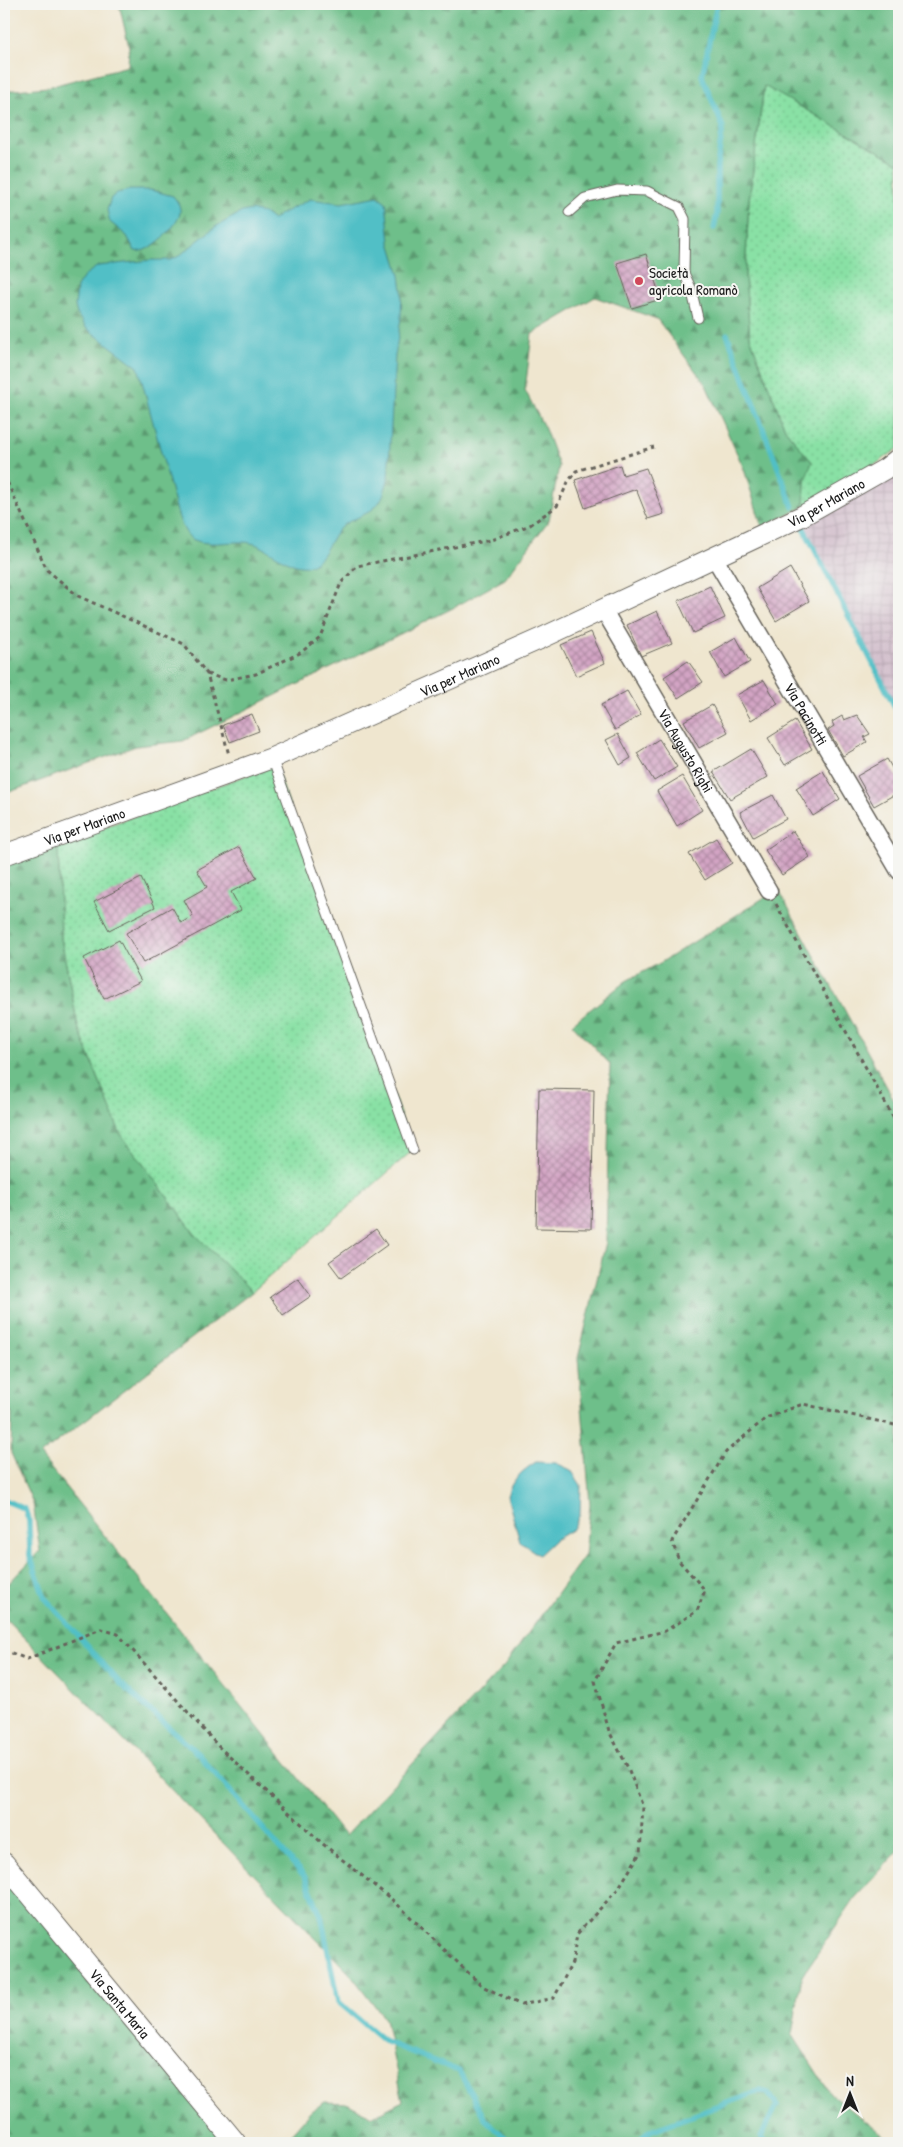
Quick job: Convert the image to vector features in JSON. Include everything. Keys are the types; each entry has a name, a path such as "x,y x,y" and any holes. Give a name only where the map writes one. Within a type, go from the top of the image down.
{"street":[{"name":"Via per Mariano","path":"4,855 272,758 603,609 802,516 885,469 899,458"},
{"name":"Via Pacinotti","path":"714,557 899,871"},
{"name":"Via Augusto Righi","path":"603,609 769,891"},
{"name":"Via Santa Maria","path":"4,1863 236,2143"}],"lane":[{"path":"569,212 586,198 617,190 647,191 679,207 685,218 684,273 691,288 698,318"},
{"path":"272,758 413,1150"}],"path":[{"path":"207,674 226,680 256,674 300,654 320,637 341,583 357,566 491,540 530,525 557,506 568,482 576,472 654,447"},
{"path":"4,476 47,570 78,596 184,644 207,674 233,773"},
{"path":"769,891 899,1128"},
{"path":"4,1650 27,1659 101,1629 118,1634 219,1747 323,1844 396,1903 482,1986 521,2005 554,1998 572,1963 577,1934 618,1890 640,1853 643,1807 628,1768 609,1731 595,1681 616,1643 665,1631 697,1611 705,1590 679,1562 672,1541 702,1490 726,1452 766,1418 804,1404 899,1426"}],"shaded area":[{"path":"899,467 899,710 804,524"}],"green space":[{"path":"119,4 899,5 899,163 764,86 749,200 745,276 750,337 785,429 812,462 805,480 804,507 762,527 744,469 706,385 657,319 595,297 532,334 525,390 545,429 559,466 549,520 505,579 451,609 183,741 136,746 4,794 4,91 48,87 128,66 129,47"},
{"path":"764,85 899,163 899,448 857,477 804,507 805,480 812,462 785,429 750,337 745,276 749,200"},
{"path":"275,765 413,1150 252,1292 194,1233 120,1133 78,1027 61,938 58,844"},
{"path":"58,844 61,938 78,1027 120,1133 194,1233 252,1292 40,1455 345,1836 505,1665 585,1555 590,1504 578,1358 606,1242 610,1064 572,1024 626,981 660,963 778,889 899,1109 899,1850 855,1898 802,1976 792,2034 830,2093 893,2143 283,2143 311,2111 325,2102 346,2103 373,2116 403,2101 385,2019 352,1976 4,1617 4,1588 40,1551 33,1503 11,1453 12,1414 4,1402 4,864"},
{"path":"4,1864 236,2143 4,2143"}],"water":[{"path":"130,190 151,190 173,196 180,208 178,219 169,232 148,249 141,251 135,251 127,236 110,222 107,210 111,198 117,193"},
{"path":"378,196 386,202 390,242 400,275 402,290 401,318 395,356 388,480 382,498 371,510 339,529 322,556 313,564 307,566 294,565 255,544 247,542 209,543 194,540 186,532 178,515 138,367 86,328 77,314 75,306 77,287 85,275 98,266 151,260 170,260 179,256 215,227 242,212 251,210 264,213 273,220 310,199 341,203"},
{"path":"536,1462 556,1463 571,1470 581,1485 580,1514 573,1529 556,1539 539,1555 520,1542 507,1496 511,1485 518,1476"}],"building":[{"name":"Società agricola Romanò","path":"646,254 661,299 632,308 617,263"},
{"path":"620,465 623,475 646,468 664,514 648,519 636,489 585,508 575,480"},
{"path":"790,568 809,601 776,621 757,588"},
{"path":"710,586 725,618 693,633 678,601"},
{"path":"657,611 672,643 641,656 627,625"},
{"path":"591,632 605,663 576,676 561,645"},
{"path":"736,637 750,662 724,677 710,652"},
{"path":"688,661 703,682 678,698 664,677"},
{"path":"764,680 778,704 751,720 737,695"},
{"path":"627,691 641,715 615,730 601,705"},
{"path":"712,705 728,732 699,748 684,721"},
{"path":"252,714 259,731 230,742 223,725"},
{"path":"857,715 870,734 864,737 867,742 843,756 828,730 834,726 832,722 842,716 844,720"},
{"path":"795,721 812,749 785,765 768,738"},
{"path":"618,734 631,758 620,765 606,740"},
{"path":"659,739 677,767 654,781 637,753"},
{"path":"751,749 768,777 730,799 713,772"},
{"path":"887,759 899,780 899,792 874,806 857,776"},
{"path":"823,771 840,799 813,816 796,788"},
{"path":"682,776 702,810 677,826 657,791"},
{"path":"773,795 786,819 753,837 740,812"},
{"path":"793,831 810,857 782,875 765,850"},
{"path":"716,838 732,863 705,880 689,854"},
{"path":"239,847 257,878 231,892 241,910 143,963 126,933 172,907 181,923 193,916 184,900 207,887 197,870"},
{"path":"141,878 155,907 109,930 94,902"},
{"path":"119,940 141,981 104,999 84,958"},
{"path":"539,1089 594,1090 591,1229 536,1228"},
{"path":"376,1229 387,1245 341,1278 329,1262"},
{"path":"298,1278 311,1296 283,1315 270,1297"}],"waterway":[{"path":"714,228 717,214 717,165 723,127 702,76 717,4"},
{"path":"727,334 793,507"},
{"path":"802,525 899,715"},
{"path":"4,1500 25,1509 29,1521 30,1556 45,1598 119,1682 198,1754 305,1877 321,1915 338,2002 386,2042 459,2071 485,2119 511,2143"},
{"path":"638,2143 650,2131 760,2091 768,2093 777,2105 761,2137 765,2143"}],"place":[{"name":"Società agricola Romanò","path":"639,281"}]}
